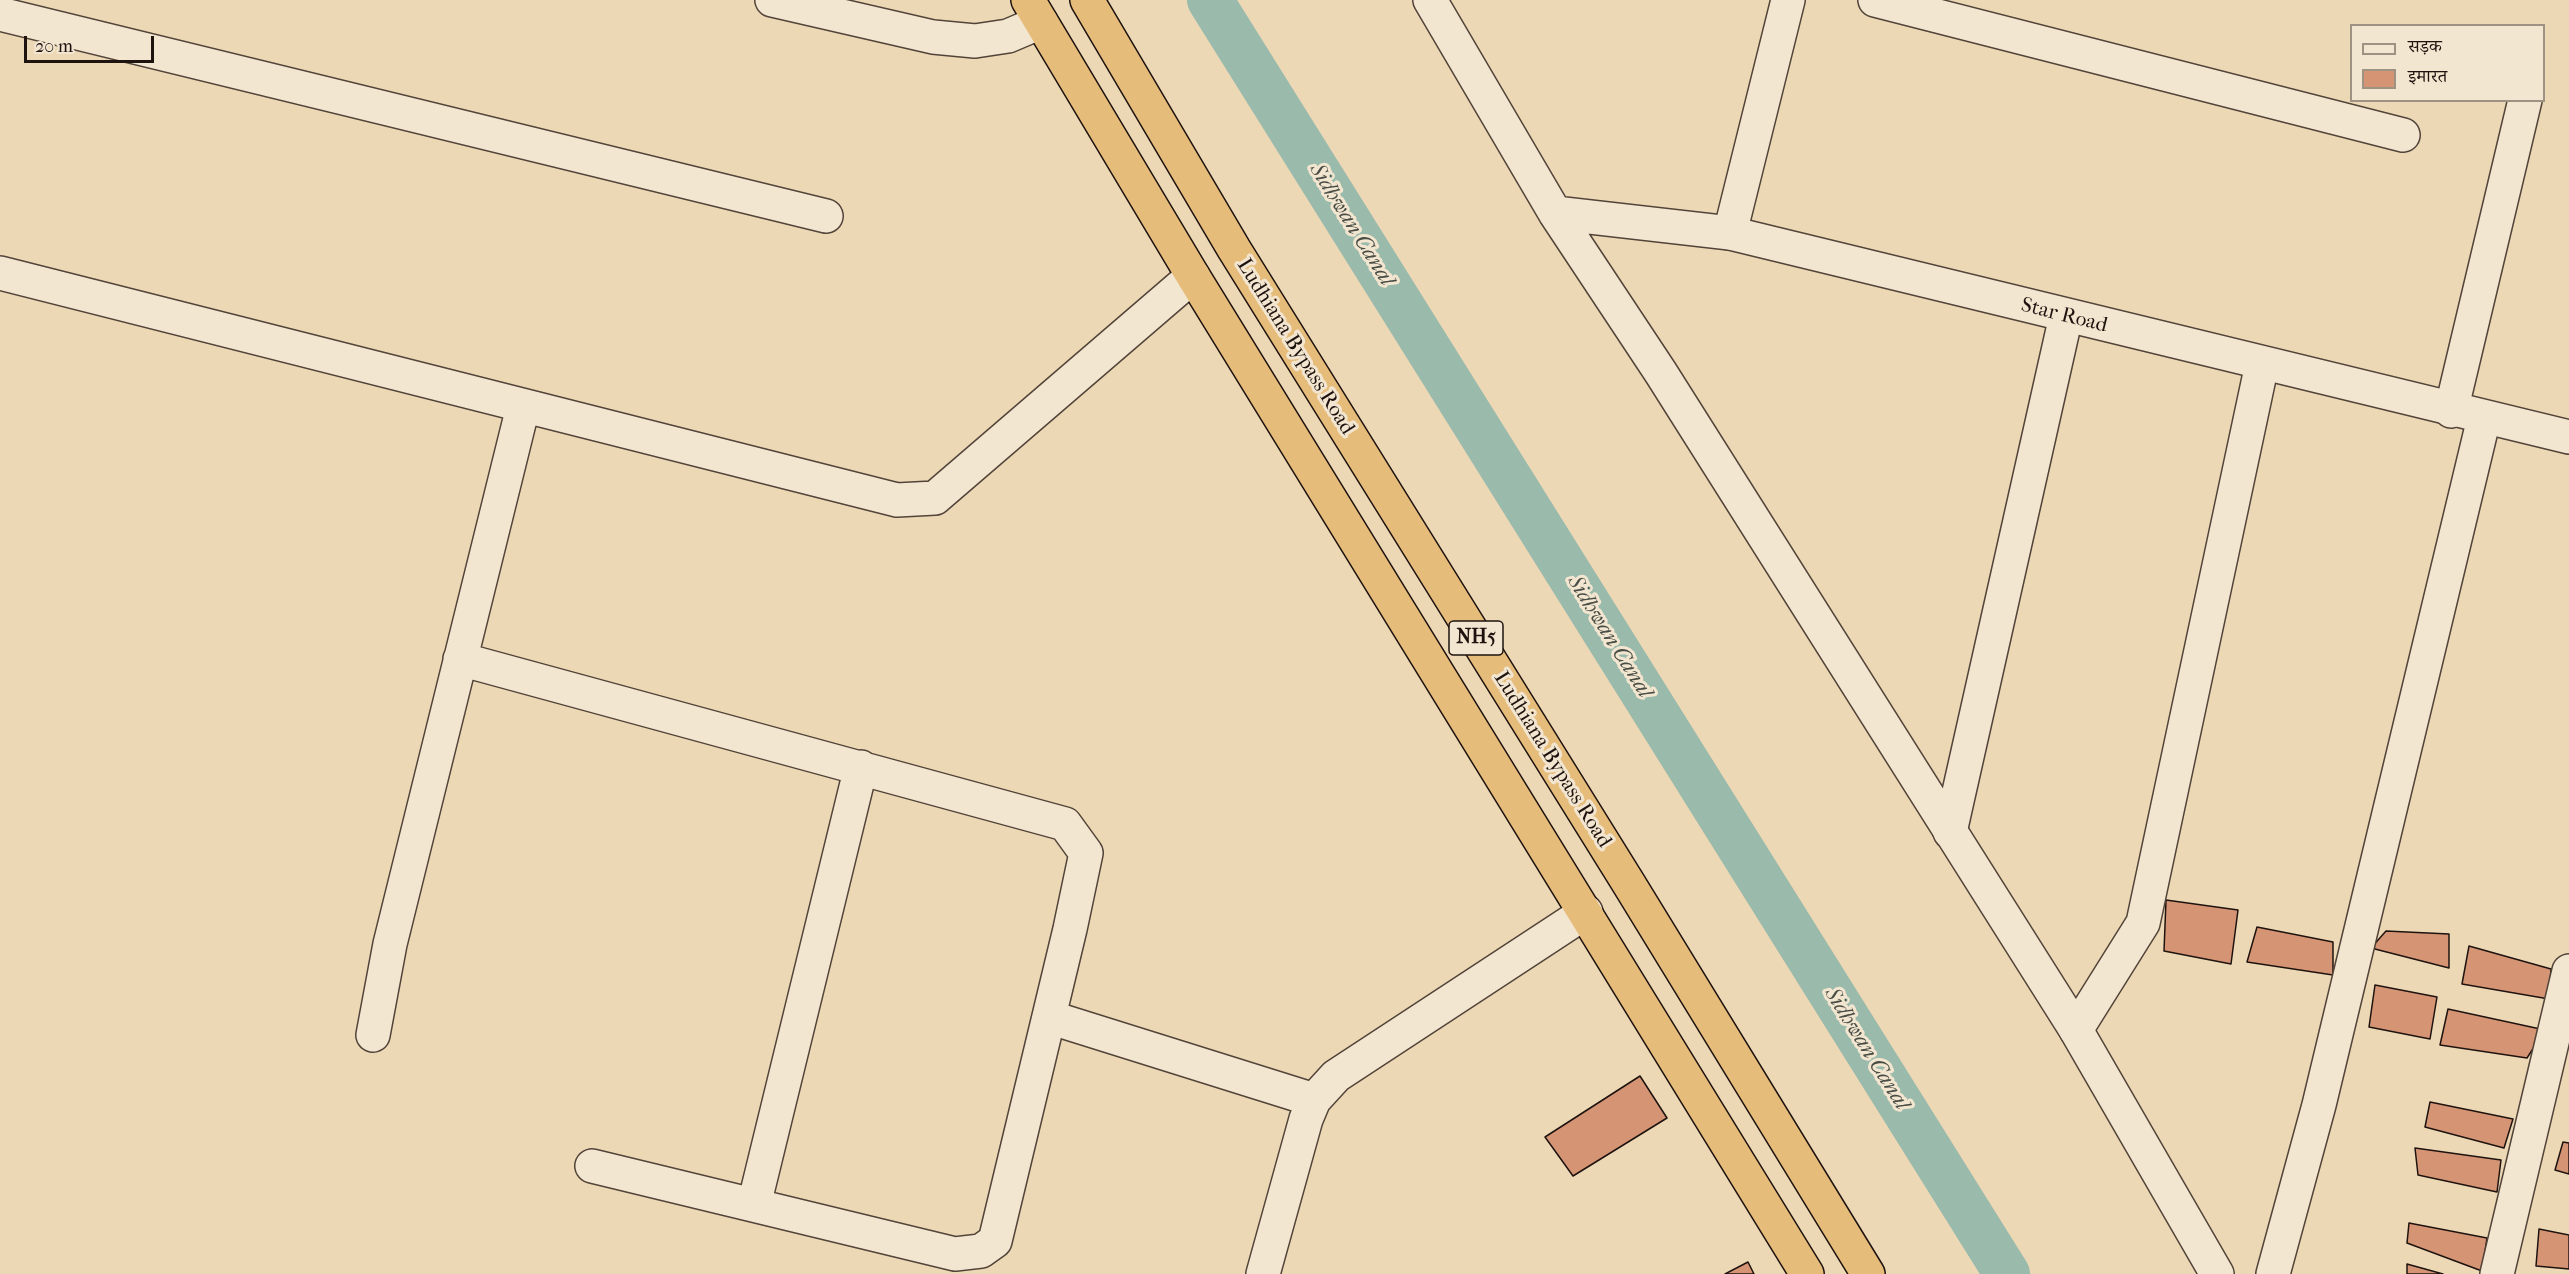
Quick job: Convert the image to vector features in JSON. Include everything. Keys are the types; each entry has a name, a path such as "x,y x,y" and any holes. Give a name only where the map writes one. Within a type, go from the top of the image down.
{"highway":[{"name":"Ludhiana Bypass Road","path":"1086,0 1240,259 1629,884 1868,1274"},
{"name":"NH5","path":"1034,11 1193,276 1807,1274"}],"street":[{"path":"772,0 933,37 975,41 1008,36 1034,11"},
{"path":"1430,0 1555,213 1661,373 2076,1030 2217,1274"},
{"path":"1730,234 1788,0"},
{"path":"1875,0 2403,135"},
{"path":"0,14 826,216"},
{"path":"2451,411 2525,102"},
{"name":"Star Road","path":"1555,213 1730,234 2451,411 2569,437"},
{"path":"0,273 897,500 935,498 1193,276"},
{"path":"1950,832 2066,316"},
{"path":"2076,1030 2143,923 2262,364"},
{"path":"373,1035 390,944 523,407"},
{"path":"2273,1274 2321,1093 2484,418"},
{"path":"460,659 1065,824 1086,853 1049,1017 994,1241 981,1251 955,1254 592,1166"},
{"path":"754,1205 861,767"},
{"path":"1263,1274 1306,1119 1314,1100 1336,1076 1586,912"},
{"path":"2497,1274 2569,971"},
{"path":"1049,1017 1314,1100"}],"building":[{"path":"2166,900 2238,910 2231,964 2164,951"},
{"path":"2257,927 2333,942 2333,975 2247,962"},
{"path":"2386,931 2449,934 2449,968 2371,948"},
{"path":"2469,946 2551,969 2549,999 2462,984"},
{"path":"2375,985 2437,997 2430,1039 2369,1027"},
{"path":"2448,1009 2545,1030 2527,1058 2440,1045"},
{"path":"1640,1076 1667,1118 1573,1176 1545,1137"},
{"path":"2430,1102 2513,1119 2504,1148 2425,1127"},
{"path":"2563,1142 2569,1143 2569,1174 2555,1170"},
{"path":"2415,1148 2501,1160 2497,1192 2418,1175"},
{"path":"2409,1223 2487,1238 2482,1271 2407,1243"},
{"path":"2539,1229 2569,1235 2569,1269 2536,1266"},
{"path":"1748,1262 1754,1274 1725,1274"},
{"path":"2407,1264 2443,1274 2407,1274"}],"waterway":[{"name":"Sidhwan Canal","path":"1210,0 2007,1274"}]}
